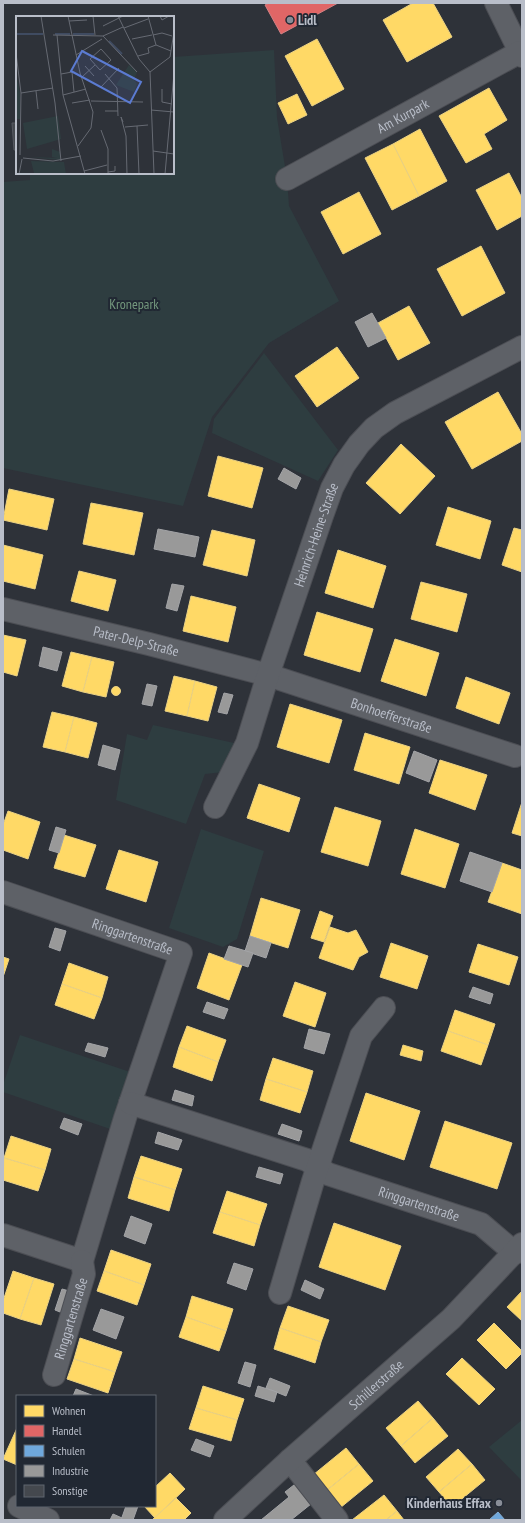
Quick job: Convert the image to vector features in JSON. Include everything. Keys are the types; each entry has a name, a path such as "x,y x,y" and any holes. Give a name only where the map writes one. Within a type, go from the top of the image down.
{"street":[{"path":"496,3 521,54"},
{"name":"Am Kurpark","path":"287,180 521,54"},
{"name":"Heinrich-Heine-Straße","path":"215,807 247,743 268,675 332,488 344,465 359,444 374,428 395,413 522,346"},
{"name":"Pater-Delp-Straße","path":"3,609 268,675"},
{"name":"Bonhoefferstraße","path":"268,675 515,756"},
{"name":"Ringgartenstraße","path":"3,892 181,953 130,1102 82,1261 84,1274 54,1375"},
{"path":"280,1293 318,1168 361,1036 384,1008"},
{"name":"Ringgartenstraße","path":"130,1102 307,1160 328,1174 481,1224 518,1248"},
{"name":"Ringgartenstraße","path":"3,1234 82,1261"},
{"name":"Schillerstraße","path":"225,1520 290,1460 451,1319 518,1248"},
{"path":"290,1460 338,1520"},
{"path":"3,1498 16,1505"},
{"path":"20,1507 48,1520"}],"green space":[{"name":"Kronepark","path":"274,50 277,118 287,179 289,206 339,301 269,343 212,417 183,506 3,468 3,182 30,180 30,174 174,174 174,57"},
{"path":"264,353 338,450 318,481 212,433 214,419"},
{"path":"153,725 234,743 223,772 205,774 186,824 116,800 127,734 147,740"},
{"path":"201,829 264,851 237,939 223,947 169,928"},
{"path":"20,1035 136,1074 116,1131 3,1092 3,1085"},
{"path":"522,1420 522,1481 489,1447"}],"building: Wohnen":[{"path":"413,3 433,3 452,37 407,62 383,20"},
{"path":"317,39 344,89 312,106 285,56"},
{"path":"489,88 507,120 484,134 492,149 466,163 439,116"},
{"path":"297,94 307,115 288,124 278,103"},
{"path":"420,129 447,181 419,196 393,144"},
{"path":"393,144 419,196 392,210 365,158"},
{"path":"509,173 522,198 522,216 497,230 476,190"},
{"path":"359,192 381,234 343,254 321,212"},
{"path":"481,246 505,293 462,316 437,269"},
{"path":"409,306 430,343 398,360 378,323"},
{"path":"337,347 359,378 317,407 295,376"},
{"path":"498,392 522,434 522,441 472,469 445,422"},
{"path":"401,444 435,476 400,514 366,483"},
{"path":"218,456 263,468 252,508 208,496"},
{"path":"9,489 54,499 47,530 3,520"},
{"path":"91,503 143,513 134,555 83,544"},
{"path":"448,507 491,521 480,559 436,545"},
{"path":"514,528 522,530 522,572 502,565"},
{"path":"212,530 255,540 247,576 203,565"},
{"path":"3,545 43,555 35,589 3,581"},
{"path":"338,550 386,566 373,608 325,593"},
{"path":"79,571 116,580 108,611 71,601"},
{"path":"421,582 467,594 457,632 411,619"},
{"path":"191,596 236,607 228,642 183,631"},
{"path":"317,612 373,629 360,672 304,655"},
{"path":"3,635 26,640 17,676 3,672"},
{"path":"395,639 439,653 426,696 381,681"},
{"path":"71,652 92,657 83,692 62,686"},
{"path":"92,657 114,662 106,697 83,692"},
{"path":"174,676 195,681 187,716 165,711"},
{"path":"466,677 510,693 499,724 456,708"},
{"path":"195,681 217,687 208,721 187,716"},
{"path":"114,687 118,687 120,691 118,695 114,695 112,693 112,689"},
{"path":"290,704 342,720 329,763 277,747"},
{"path":"52,712 74,717 65,752 43,747"},
{"path":"74,717 97,723 88,758 65,752"},
{"path":"365,733 410,747 399,784 354,770"},
{"path":"440,760 487,775 475,810 429,793"},
{"path":"259,784 300,798 289,832 247,818"},
{"path":"522,802 522,836 512,833"},
{"path":"335,807 381,821 368,866 321,852"},
{"path":"8,811 40,822 28,859 3,850 3,825"},
{"path":"415,829 459,844 445,888 401,874"},
{"path":"64,835 96,845 85,877 54,868"},
{"path":"119,850 158,862 146,902 106,889"},
{"path":"502,863 522,870 522,914 488,902"},
{"path":"261,898 300,910 288,948 250,936"},
{"path":"320,911 333,916 324,942 311,938"},
{"path":"330,927 348,933 356,930 368,952 359,957 353,970 319,958"},
{"path":"391,943 428,956 417,989 380,977"},
{"path":"478,944 518,957 509,985 469,972"},
{"path":"209,953 242,965 229,1000 197,988"},
{"path":"3,957 9,959 3,977"},
{"path":"69,963 108,977 102,998 62,984"},
{"path":"295,982 326,993 315,1027 283,1016"},
{"path":"62,984 102,998 94,1019 55,1005"},
{"path":"455,1010 495,1024 488,1045 448,1031"},
{"path":"187,1026 226,1040 218,1062 179,1047"},
{"path":"448,1031 488,1045 481,1065 441,1051"},
{"path":"403,1045 423,1051 421,1061 400,1055"},
{"path":"179,1047 218,1062 212,1081 173,1067"},
{"path":"273,1058 313,1071 307,1092 266,1079"},
{"path":"266,1079 307,1092 300,1113 260,1100"},
{"path":"366,1093 420,1111 404,1160 350,1141"},
{"path":"445,1121 512,1143 497,1189 430,1167"},
{"path":"11,1136 51,1149 45,1170 4,1158"},
{"path":"141,1156 182,1169 175,1190 134,1177"},
{"path":"4,1158 45,1170 38,1191 3,1180"},
{"path":"134,1177 175,1190 169,1211 128,1198"},
{"path":"227,1191 267,1204 260,1225 220,1212"},
{"path":"220,1212 260,1225 254,1246 213,1233"},
{"path":"334,1223 401,1246 385,1290 319,1267"},
{"path":"111,1250 151,1264 144,1285 104,1271"},
{"path":"13,1271 34,1278 20,1319 3,1313 3,1301"},
{"path":"104,1271 144,1285 137,1305 97,1291"},
{"path":"34,1278 54,1284 41,1325 20,1319"},
{"path":"522,1291 522,1321 507,1307"},
{"path":"192,1296 233,1309 226,1331 186,1317"},
{"path":"288,1306 329,1320 321,1342 280,1328"},
{"path":"186,1317 226,1331 219,1351 179,1337"},
{"path":"494,1323 522,1351 522,1353 506,1369 477,1340"},
{"path":"280,1328 321,1342 315,1363 274,1349"},
{"path":"80,1338 122,1352 115,1372 74,1359"},
{"path":"462,1358 495,1389 479,1405 446,1374"},
{"path":"74,1359 115,1372 108,1393 67,1379"},
{"path":"203,1386 244,1399 237,1420 196,1408"},
{"path":"418,1401 433,1418 401,1446 386,1428"},
{"path":"196,1408 237,1420 231,1441 189,1429"},
{"path":"433,1418 448,1436 415,1463 401,1446"},
{"path":"16,1430 16,1465 3,1459"},
{"path":"346,1448 359,1464 326,1491 313,1475"},
{"path":"458,1449 472,1464 439,1492 426,1477"},
{"path":"359,1464 373,1481 340,1508 326,1491"},
{"path":"472,1464 485,1480 452,1507 439,1492"},
{"path":"170,1473 185,1489 155,1518 145,1507 156,1507 156,1486"},
{"path":"384,1495 397,1511 386,1520 352,1520"},
{"path":"176,1498 191,1513 184,1520 152,1520"},
{"path":"397,1511 404,1520 386,1520"}],"building: Handel":[{"name":"Lidl","path":"269,3 338,3 281,34 265,5"}],"building: Schulen":[{"path":"498,1512 505,1520 489,1520"}],"building: Industrie":[{"path":"372,313 386,338 368,347 355,322"},
{"path":"284,468 301,478 296,489 278,479"},
{"path":"158,529 199,537 195,557 154,549"},
{"path":"172,584 184,586 177,611 166,608"},
{"path":"43,647 62,652 57,671 39,666"},
{"path":"147,684 157,686 152,706 142,704"},
{"path":"224,693 233,695 227,714 218,712"},
{"path":"103,745 120,750 115,770 98,765"},
{"path":"414,751 437,760 429,782 406,773"},
{"path":"56,827 66,830 59,853 49,850"},
{"path":"470,852 502,863 492,892 460,881"},
{"path":"55,928 66,931 60,951 49,947"},
{"path":"250,936 271,943 266,958 245,951"},
{"path":"229,946 253,953 248,967 224,959"},
{"path":"473,987 493,994 490,1004 469,997"},
{"path":"207,1002 228,1009 224,1019 203,1012"},
{"path":"309,1029 330,1034 324,1054 304,1048"},
{"path":"88,1043 108,1048 105,1057 85,1051"},
{"path":"175,1090 194,1096 192,1106 172,1100"},
{"path":"64,1118 82,1124 78,1135 60,1128"},
{"path":"282,1124 302,1131 299,1141 278,1134"},
{"path":"158,1132 182,1140 178,1150 155,1143"},
{"path":"259,1167 283,1174 280,1184 256,1177"},
{"path":"131,1216 152,1224 145,1244 124,1236"},
{"path":"234,1263 253,1269 246,1290 227,1283"},
{"path":"305,1280 324,1289 320,1299 301,1290"},
{"path":"62,1289 73,1292 65,1314 55,1310"},
{"path":"101,1309 124,1317 116,1339 93,1330"},
{"path":"245,1362 256,1365 250,1387 238,1383"},
{"path":"270,1378 290,1386 286,1396 266,1388"},
{"path":"258,1386 277,1392 274,1402 255,1396"},
{"path":"76,1389 91,1395 73,1395"},
{"path":"196,1439 214,1446 210,1457 191,1450"},
{"path":"299,1481 303,1486 299,1489 311,1504 291,1520 261,1520 289,1497 285,1492"},
{"path":"126,1507 138,1507 133,1520 121,1520"},
{"path":"113,1514 122,1518 121,1520 110,1520"}],"building: Sonstige":[{"path":"12,123 16,123 16,150 14,150"}],"place":[{"name":"Lidl","path":"290,20"},
{"name":"Kinderhaus Effax","path":"499,1503"}]}
